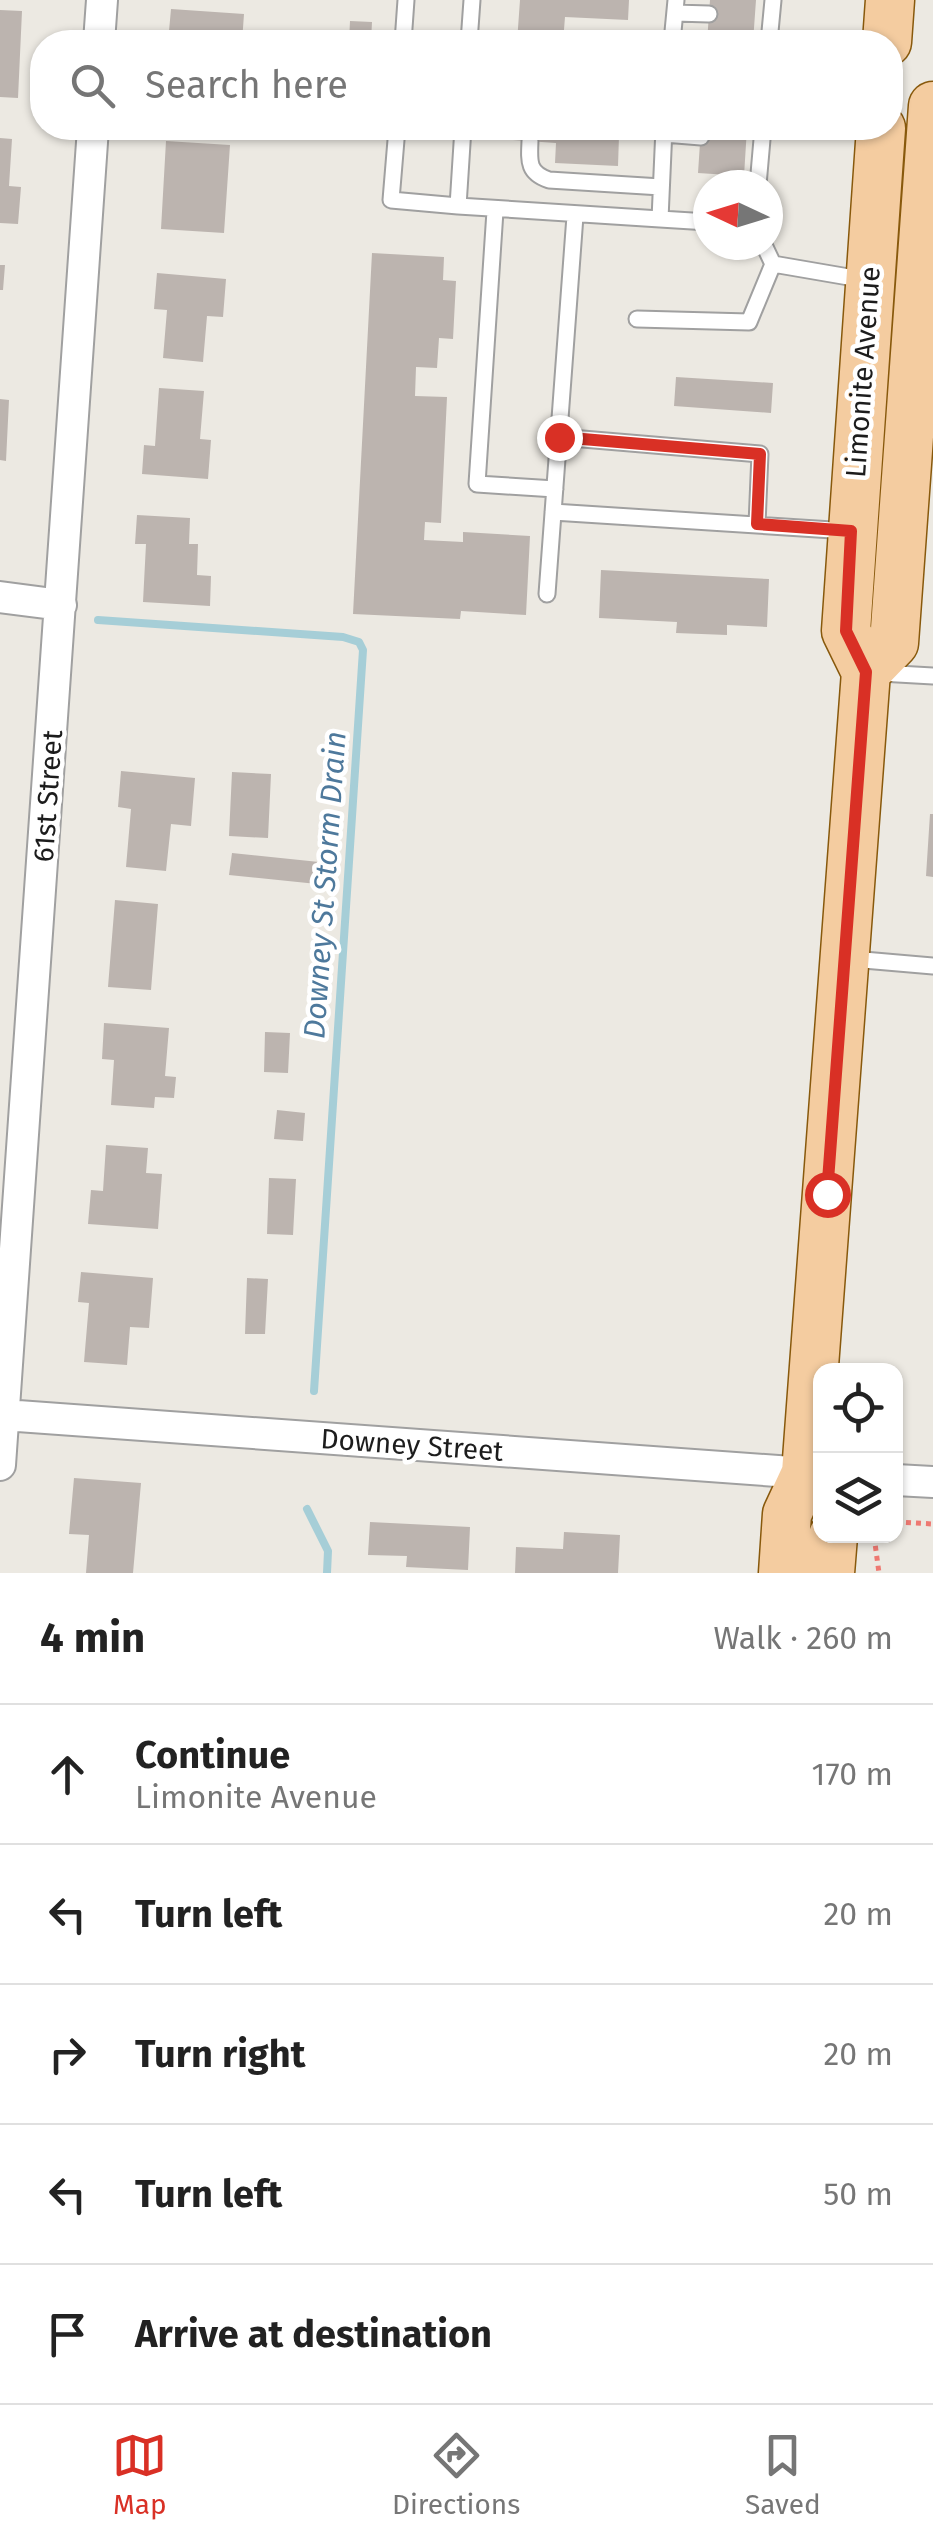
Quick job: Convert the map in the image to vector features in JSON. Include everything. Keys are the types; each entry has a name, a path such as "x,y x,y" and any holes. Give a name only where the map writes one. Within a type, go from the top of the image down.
{"main road":[{"path":"888,30 890,0"},
{"name":"Limonite Avenue","path":"866,672 894,643 926,286 933,106"},
{"name":"Limonite Avenue","path":"817,1453 844,958 866,672 846,631 880,140"},
{"name":"Limonite Avenue","path":"782,1573 788,1514 813,1485"},
{"path":"830,1573 832,1543"}],"street":[{"path":"100,30 102,0"},
{"name":"61st Street","path":"0,1465 12,1158 61,605 92,140"},
{"path":"870,281 926,286"},
{"path":"0,597 61,605"},
{"name":"Downey Street","path":"4,1416 813,1481"},
{"path":"903,1480 933,1482"}],"lane":[{"path":"404,30 406,0"},
{"path":"470,30 472,0"},
{"path":"766,30 763,18 773,0"},
{"path":"676,6 709,14"},
{"path":"395,140 392,200 495,211 693,221"},
{"path":"458,206 462,140"},
{"path":"660,219 664,140"},
{"path":"757,140 758,170"},
{"path":"530,142 528,164 536,176 662,186"},
{"path":"495,211 477,484 554,489"},
{"path":"547,594 574,216"},
{"path":"772,260 774,264"},
{"path":"774,264 870,281"},
{"path":"637,319 749,322 774,264"},
{"path":"559,437 760,454 757,524"},
{"path":"552,512 851,531"},
{"path":"866,672 933,676"},
{"path":"844,958 933,966"}],"path":[{"path":"903,1522 933,1524"},
{"path":"875,1543 878,1573"}],"building":[{"path":"520,0 629,0 628,20 565,17 564,30 518,30"},
{"path":"710,0 756,0 754,30 708,30"},
{"path":"171,9 244,14 243,30 169,30"},
{"path":"0,10 22,11 18,98 0,97"},
{"path":"350,21 372,22 372,30 350,30"},
{"path":"0,138 12,139 9,186 21,187 18,224 0,223"},
{"path":"513,140 619,140 618,166 555,163 556,143"},
{"path":"700,140 746,140 744,170 698,170"},
{"path":"166,141 230,145 224,233 161,229"},
{"path":"372,253 444,257 443,280 456,281 453,339 439,338 437,368 416,367 415,396 447,397 441,523 425,522 424,540 463,542 463,532 530,536 526,615 461,611 460,619 353,614"},
{"path":"0,265 5,265 3,290 0,290"},
{"path":"157,273 226,279 223,317 207,316 203,362 163,358 167,310 154,309"},
{"path":"676,377 773,383 771,413 674,406"},
{"path":"159,388 204,391 200,439 211,440 208,479 142,474 144,445 155,446"},
{"path":"0,399 9,400 6,461 0,460"},
{"path":"137,515 190,518 189,544 198,544 197,575 211,576 210,606 143,602 146,544 135,544"},
{"path":"601,570 769,579 767,627 727,625 727,635 676,633 677,622 599,618"},
{"path":"121,771 195,778 191,826 171,824 166,871 126,867 131,809 118,807"},
{"path":"232,772 271,774 268,838 229,836"},
{"path":"933,814 933,877 926,876"},
{"path":"232,853 319,862 317,884 229,875"},
{"path":"115,900 158,904 151,990 108,987"},
{"path":"104,1023 169,1028 165,1076 176,1077 174,1098 155,1097 154,1108 111,1105 114,1060 102,1059"},
{"path":"265,1032 290,1033 288,1073 264,1072"},
{"path":"277,1110 305,1113 303,1141 274,1139"},
{"path":"106,1145 148,1148 146,1173 162,1174 158,1229 88,1224 91,1190 103,1191"},
{"path":"269,1178 296,1179 293,1235 267,1234"},
{"path":"81,1272 153,1278 149,1328 130,1327 127,1365 84,1362 89,1303 78,1302"},
{"path":"247,1278 268,1279 265,1334 245,1334"},
{"path":"74,1478 141,1483 133,1573 86,1573 89,1535 69,1534"},
{"path":"370,1522 470,1527 468,1570 406,1567 407,1556 368,1555"},
{"path":"564,1532 620,1535 618,1573 515,1573 516,1547 563,1549"}],"waterway":[{"name":"Downey St Storm Drain","path":"98,620 343,637 359,642 363,650 314,1391"},
{"name":"Downey St Storm Drain","path":"307,1509 328,1551 327,1573"}],"route":[{"path":"559,437 760,454 757,524 851,531 846,631 866,672 827,1194"}]}
